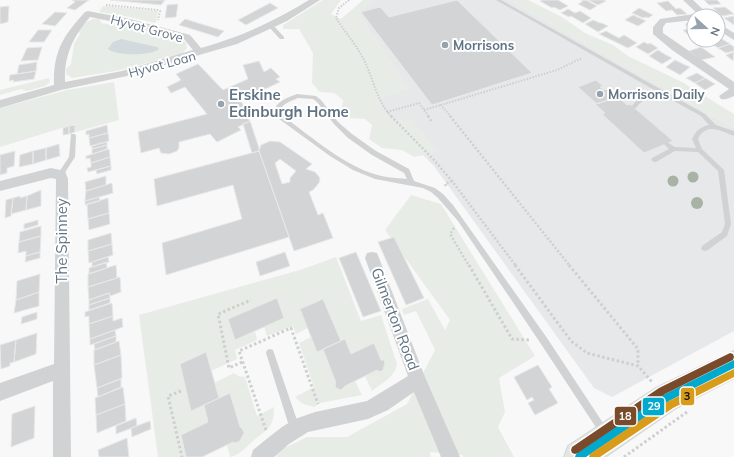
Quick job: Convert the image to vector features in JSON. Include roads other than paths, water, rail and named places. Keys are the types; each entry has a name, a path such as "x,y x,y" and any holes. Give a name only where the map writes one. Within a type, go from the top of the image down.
{"main road":[{"path":"579,457 616,447 666,398 734,364"}],"street":[{"name":"Hyvot Loan","path":"0,104 60,87 123,74 233,42 271,26 315,0"},
{"path":"688,0 696,8"},
{"name":"Hyvot Grove","path":"60,87 59,61 64,46 74,29 96,7"},
{"name":"Hyvot Grove","path":"88,14 157,28 187,37 199,53"},
{"path":"686,18 663,21 658,27 658,34 734,87"},
{"path":"0,186 51,173 60,175"},
{"name":"The Spinney","path":"60,175 62,179 62,457"},
{"name":"Gilmerton Road","path":"372,258 418,380 451,457"},
{"path":"0,392 62,369"},
{"name":"Gilmerton Road","path":"260,457 295,429 309,423 369,410 418,380"}],"lane":[{"path":"498,0 703,115 714,127"},
{"path":"271,26 282,38"},
{"path":"634,108 640,98 649,93 662,92"},
{"path":"412,183 406,171 374,153 350,136 336,123 319,101 314,97 297,96 280,104 277,109 278,115 328,150 367,174 384,179 412,183 433,190 445,201 460,219 616,447"},
{"path":"705,248 725,234 728,224 723,179 720,170 700,150 695,139 697,132 704,128 714,127 734,134"},
{"path":"60,175 72,157 72,136"},
{"path":"667,144 674,149"},
{"path":"654,160 674,149 700,150"},
{"path":"270,353 295,429"}],"place":[{"name":"Morrisons","path":"445,45"},
{"name":"Morrisons Daily","path":"600,94"},
{"name":"Erskine Edinburgh Home","path":"221,104"}]}
